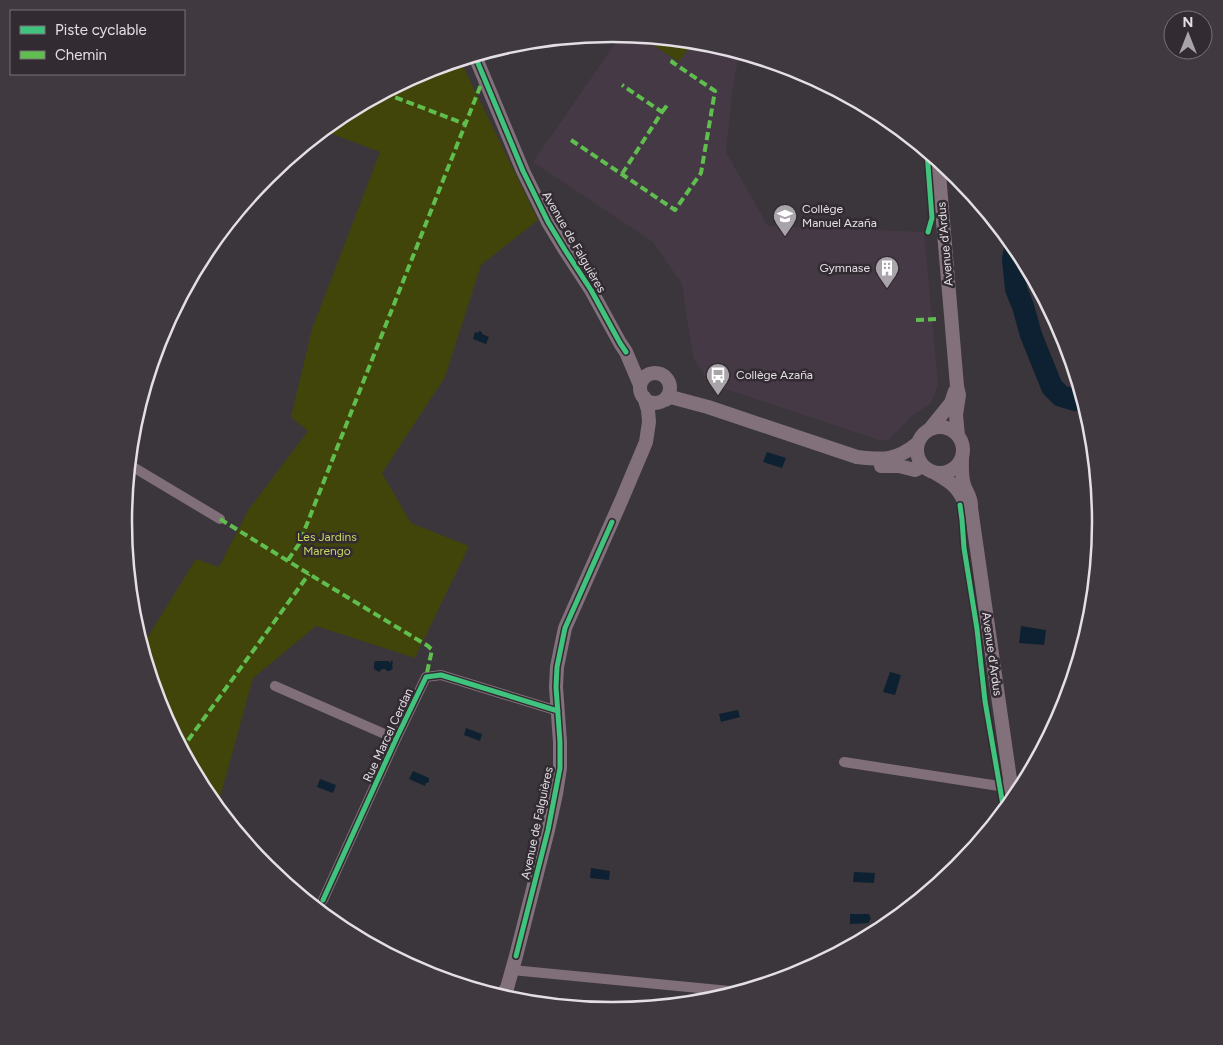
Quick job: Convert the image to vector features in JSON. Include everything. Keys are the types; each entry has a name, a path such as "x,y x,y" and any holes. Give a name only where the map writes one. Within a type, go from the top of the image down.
{"street":[{"name":"Avenue de Falguières","path":"477,62 523,171 548,222 591,290 626,352 642,391 648,410 649,422 646,442 565,628 557,667 556,687 560,768 556,794 506,990"},
{"name":"Avenue d'Ardus","path":"939,172 957,386 960,395 956,415 958,436"},
{"name":"Avenue de Falguières","path":"626,352 658,373"},
{"path":"708,407 658,373 649,374 642,381 642,391 651,402 663,401 671,397 708,407 857,457 865,462 884,466 899,466 942,473 949,472 960,463 963,449 962,442 952,431 938,427 930,429 921,436 918,443 917,456 919,461 929,470"},
{"path":"663,401 670,392 669,382"},
{"name":"Avenue d'Ardus","path":"930,429 951,403 957,386"},
{"name":"Avenue de Falguières","path":"649,422 657,405 663,401"},
{"path":"857,457 881,459 898,456 918,443"},
{"name":"Avenue d'Ardus","path":"962,456 961,473 965,488 972,501 971,508 1012,787"},
{"path":"135,468 220,519"},
{"name":"Avenue d'Ardus","path":"929,470 958,489 971,508"},
{"name":"Rue Marcel Cerdan","path":"323,900 426,677 441,676 558,711"},
{"path":"275,686 396,739"},
{"path":"844,762 1008,793"},
{"path":"512,970 719,990"}],"shaded area":[{"name":"Collège Manuel Azaña","path":"616,42 674,47 738,60 726,152 768,226 924,232 938,384 931,403 912,416 890,439 882,441 710,384 693,357 682,284 653,242 533,162"}],"green space":[{"path":"653,45 688,49 679,62"},
{"name":"Les Jardins Marengo","path":"463,66 538,220 481,265 445,377 382,473 411,523 469,546 415,658 316,626 253,678 219,799 181,735 157,677 146,639 196,559 219,567 249,509 308,431 291,417 312,329 380,152 331,133 371,107 399,92"}],"water":[{"path":"479,331 489,337 486,344 473,339 475,332 478,333"},
{"path":"767,452 786,458 782,468 763,462"},
{"path":"1021,626 1046,630 1044,645 1019,643"},
{"path":"391,660 393,668 390,671 382,669 379,672 374,669 375,661 388,661 391,663"},
{"path":"890,672 901,675 895,695 883,692"},
{"path":"738,710 740,717 721,722 719,714"},
{"path":"466,728 482,734 480,741 464,735"},
{"path":"413,771 429,778 429,782 425,786 409,779"},
{"path":"320,779 336,785 333,793 317,787"},
{"path":"591,868 610,871 609,880 590,878"},
{"path":"854,872 875,873 874,883 853,882"},
{"path":"850,914 869,914 871,919 869,923 850,924"}],"waterway":[{"path":"1013,259 1016,289 1031,335 1052,387 1061,396 1075,400"}],"marked path":[{"path":"571,140 675,210 701,173 715,91 672,62 674,59"},
{"path":"288,560 299,544 484,77"},
{"path":"622,85 662,112 622,174"},
{"path":"392,96 465,124"},
{"path":"662,112 668,104"},
{"path":"916,320 938,319"},
{"path":"220,519 428,646 432,650 426,677"},
{"path":"186,744 309,574"}],"cycle path":[{"path":"477,62 523,171 548,222 591,290 626,352"},
{"path":"928,162 932,218 928,232"},
{"path":"960,505 985,701 1002,801"},
{"path":"516,956 548,830 560,768 556,687 557,667 565,628 612,522"},
{"path":"323,900 426,677 441,675 558,711"}],"place":[{"name":"Collège Manuel Azaña","path":"785,237"},
{"name":"Gymnase","path":"887,289"},
{"name":"Collège Azaña","path":"718,396"}]}
